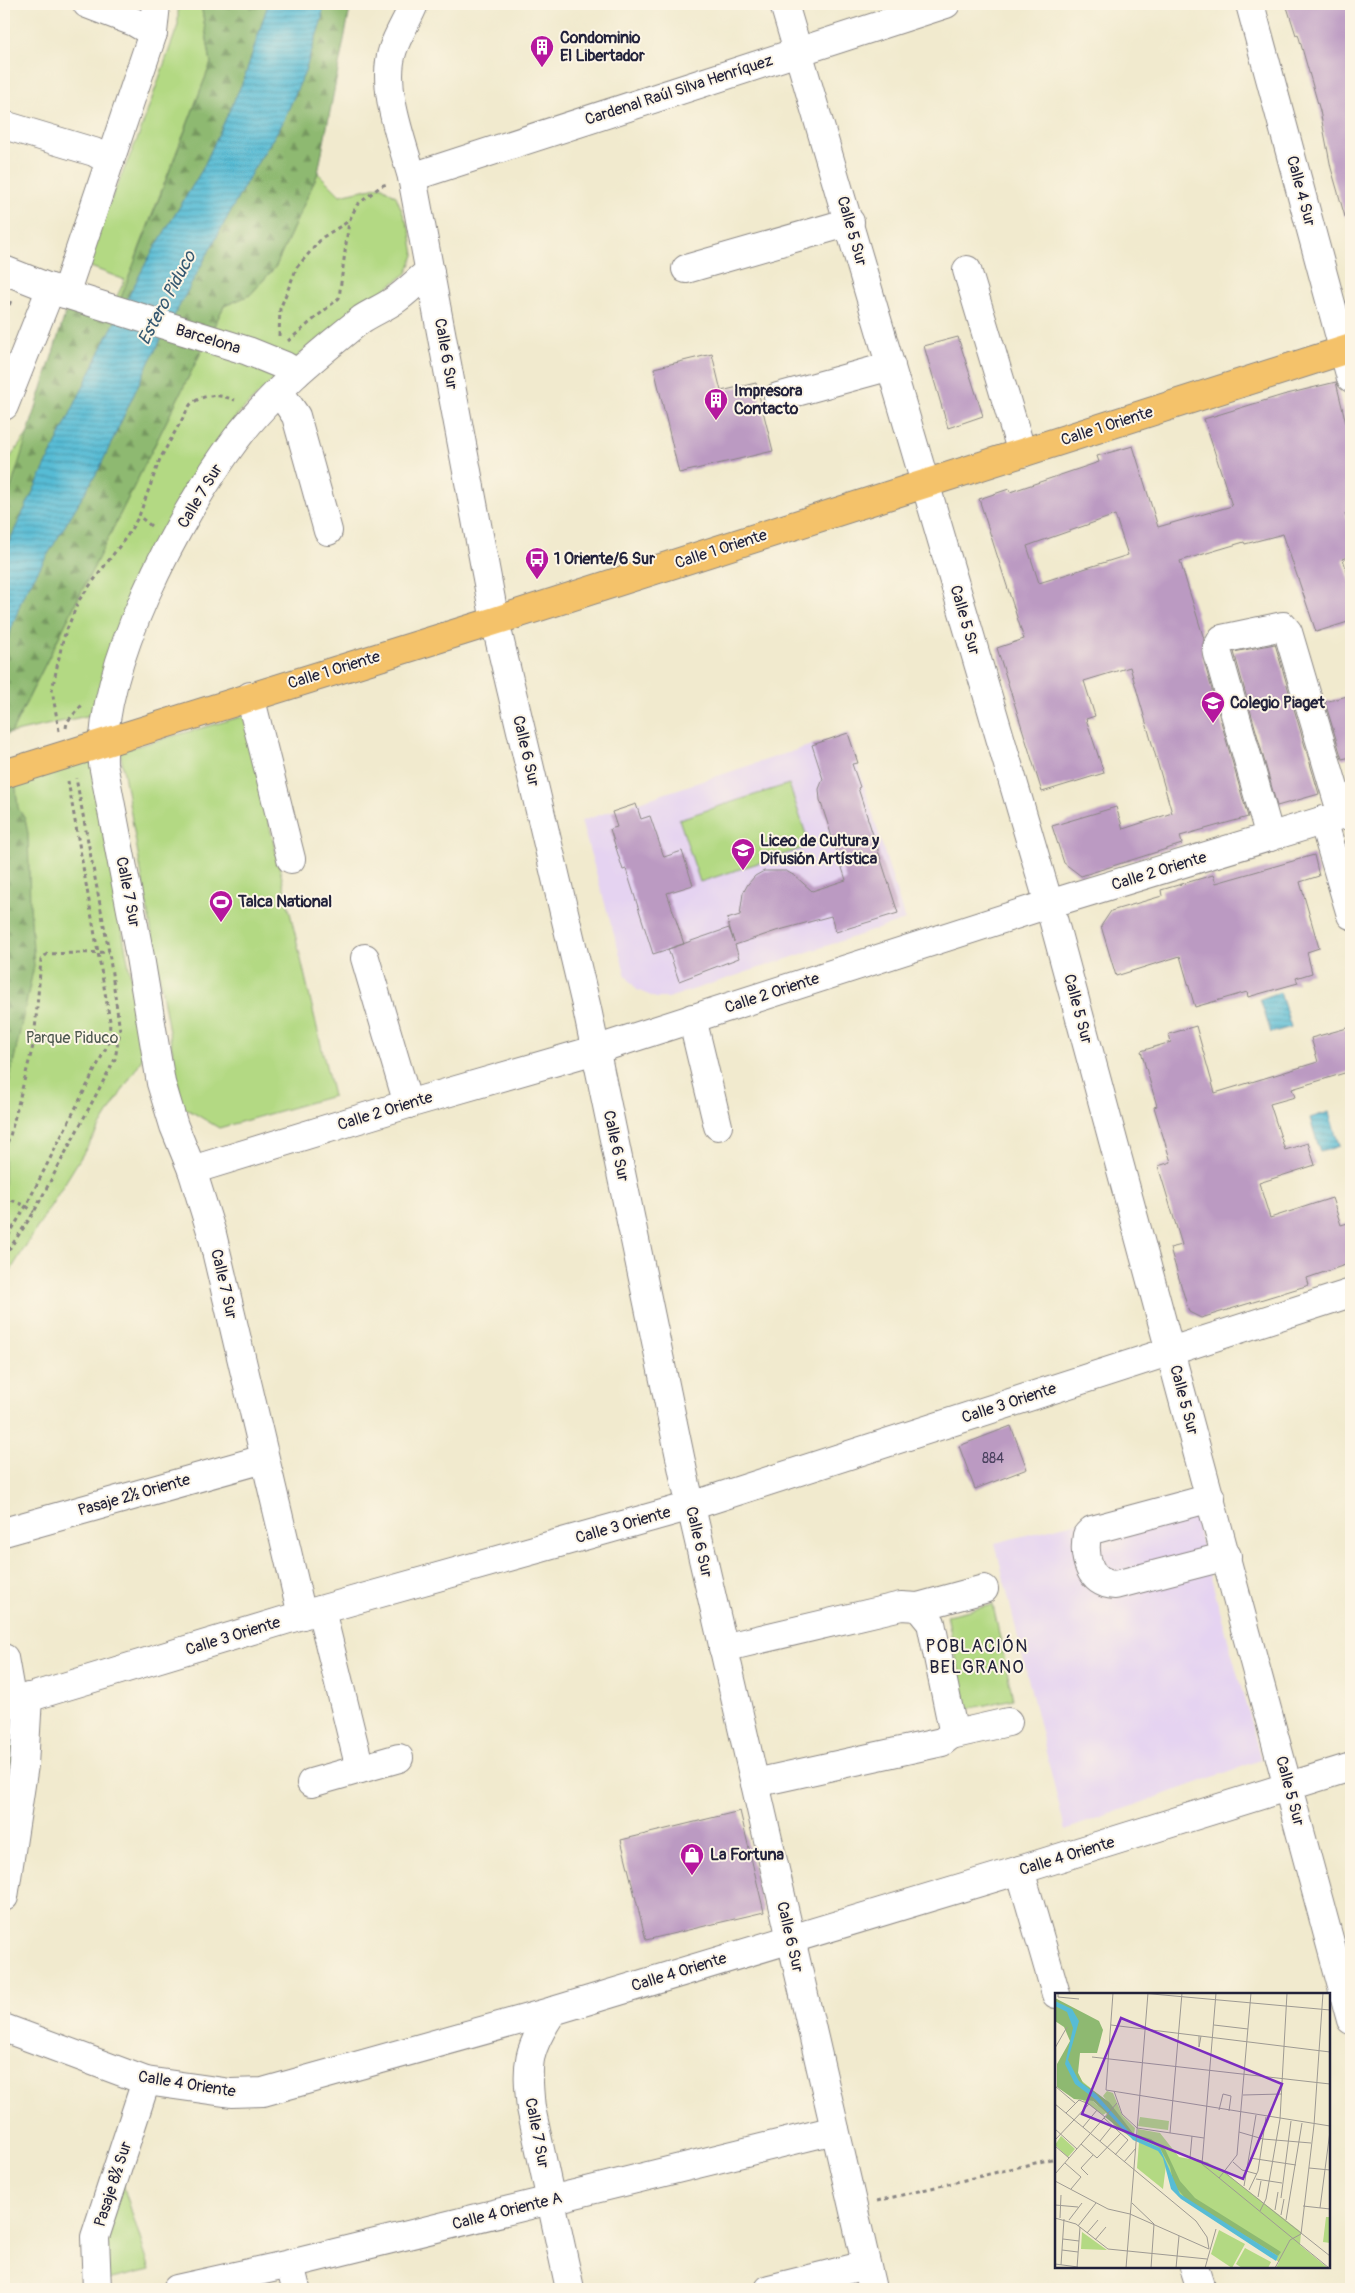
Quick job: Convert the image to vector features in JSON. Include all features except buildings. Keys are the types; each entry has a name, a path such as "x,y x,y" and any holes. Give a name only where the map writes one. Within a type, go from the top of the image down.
{"main road":[{"name":"Calle 1 Oriente","path":"7,773 65,743 102,744 250,696 495,621 1347,349"}],"street":[{"path":"87,4 134,22 154,33"},
{"path":"4,406 67,294 154,33 156,4"},
{"name":"Calle 6 Sur","path":"414,4 392,49 388,72 393,106 412,177 495,621 587,1009 691,1506 869,2277"},
{"name":"Calle 5 Sur","path":"784,4 850,222 1049,904 1290,1787 1351,2020"},
{"name":"Cardenal Raúl Silva Henríquez","path":"412,177 946,4"},
{"name":"Calle 4 Sur","path":"1250,4 1347,349 1351,378"},
{"path":"4,125 94,152 110,161"},
{"path":"686,269 850,222"},
{"name":"Barcelona","path":"4,270 67,294 248,351 285,366 288,382"},
{"path":"967,270 1022,453"},
{"name":"Calle 7 Sur","path":"360,1769 264,1459 212,1234 192,1170 174,1126 161,1083 138,947 103,764 102,744 108,707 124,647 155,575 199,492 237,437 288,382 330,344 364,318 396,300 430,271"},
{"path":"778,397 891,366"},
{"path":"288,382 328,530"},
{"path":"1270,837 1217,648 1222,639 1283,626 1288,632 1339,816 1351,915"},
{"path":"250,696 291,859"},
{"name":"Calle 2 Oriente","path":"192,1170 408,1104 595,1050 1049,904 1339,816"},
{"path":"365,958 408,1104"},
{"path":"692,1018 718,1126"},
{"name":"Calle 3 Oriente","path":"15,1702 312,1612 691,1506 1351,1293"},
{"name":"Pasaje 2½ Oriente","path":"4,1532 264,1459"},
{"path":"1211,1498 1092,1530 1087,1535 1085,1547 1091,1572 1100,1581 1115,1585 1226,1556"},
{"path":"723,1648 901,1606 918,1607 984,1589"},
{"path":"918,1607 932,1623 953,1730 951,1735"},
{"path":"4,1658 15,1702 24,1765 4,1897"},
{"path":"755,1783 942,1742 951,1735 1008,1722"},
{"path":"311,1783 399,1758"},
{"name":"Calle 4 Oriente","path":"4,2028 146,2081 231,2094 263,2092 553,2011 1020,1870 1351,1767"},
{"path":"1020,1870 1056,1993"},
{"name":"Calle 7 Sur","path":"553,2011 536,2036 528,2064 531,2108 570,2289"},
{"name":"Pasaje 8½ Sur","path":"97,2289 95,2237 146,2081"},
{"name":"Calle 4 Oriente A","path":"177,2289 293,2277 550,2200 835,2130"},
{"path":"1194,2268 1201,2289"},
{"path":"768,2289 869,2277"}],"path":[{"path":"279,341 280,309 297,266 323,237 349,221 357,205 381,186 412,177"},
{"path":"4,1257 34,1212 115,1059 120,1032 109,952 52,690 63,639 79,600 127,536 139,516 160,458 190,405 197,399 210,395 225,396 235,401"},
{"path":"139,516 152,526"},
{"path":"4,1150 10,1136 34,1042 41,960 47,954 109,952"},
{"path":"4,1197 26,1206 34,1212"},
{"path":"853,2206 1055,2158"}],"shaded area":[{"name":"Liceo de Cultura y Difusión Artística","path":"848,733 905,920 668,998 656,998 637,990 626,976 581,821"},
{"path":"1188,1494 1261,1760 1065,1830 995,1543"}],"green space":[{"path":"178,4 201,4 211,63 139,249 4,702 4,466 94,342 125,280 83,264 139,135 178,25"},
{"path":"201,4 351,4 318,173 276,266 250,295 224,306 11,733 4,735 4,510 71,295 113,318 211,63"},
{"path":"318,173 340,195 381,186 396,196 410,231 414,255 407,273 309,346 239,413 183,490 143,576 91,715 11,733 224,306 250,295 276,266"},
{"name":"Talca National","path":"244,716 333,1096 219,1128 182,1106 120,751"},
{"name":"Parque Piduco","path":"90,757 145,1054 4,1281 4,782"},
{"path":"15,778 18,808 25,819 28,833 34,966 4,1106 4,782"},
{"path":"789,784 810,846 700,882 679,819"},
{"path":"993,1605 1013,1699 967,1709 947,1615"},
{"path":"4,1672 21,1721 4,1897"},
{"path":"121,2178 150,2270 103,2281 102,2226"}],"water":[{"name":"Estero Piduco","path":"268,4 323,4 322,19 304,74 282,124 253,170 149,362 99,469 23,596 4,650 4,554 7,546 106,339 148,259 202,170 244,79"},
{"path":"1280,992 1291,1027 1271,1033 1260,999"},
{"path":"1329,1112 1339,1146 1320,1152 1310,1118"}],"place":[{"name":"Condominio El Libertador","path":"542,68"},
{"name":"Impresora Contacto","path":"716,421"},
{"name":"1 Oriente/6 Sur","path":"537,580"},
{"name":"Colegio Piaget","path":"1213,724"},
{"name":"Liceo de Cultura y Difusión Artística","path":"743,871"},
{"name":"Talca National","path":"221,923"},
{"name":"La Fortuna","path":"692,1876"}],"district":[{"name":"POBLACIÓN BELGRANO","path":"977,1656"}]}
